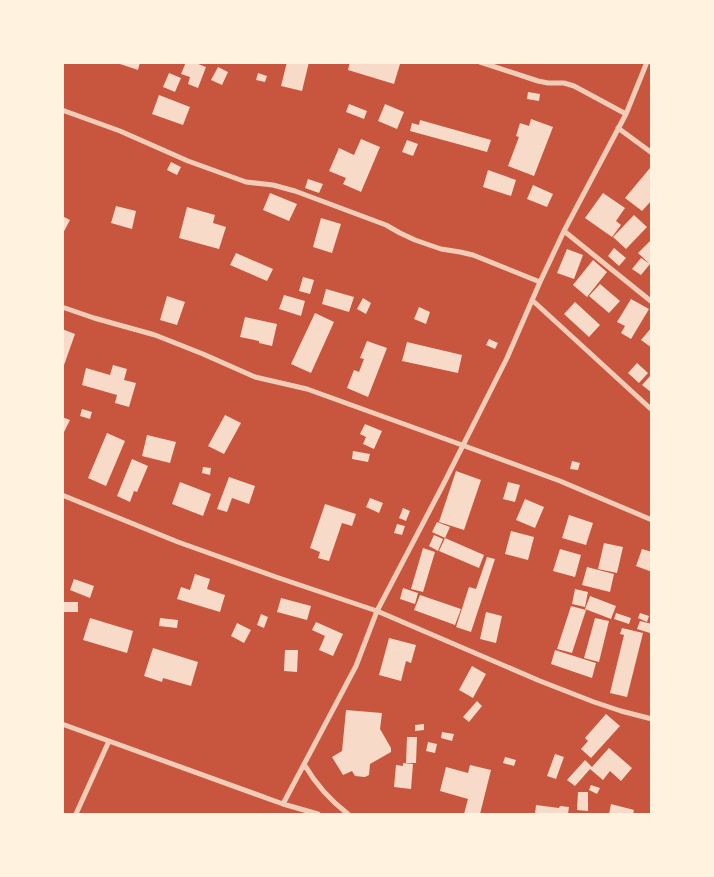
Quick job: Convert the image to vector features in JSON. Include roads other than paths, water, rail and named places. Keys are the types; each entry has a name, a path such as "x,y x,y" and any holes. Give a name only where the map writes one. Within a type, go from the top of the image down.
{"street":[{"path":"480,62 538,81 548,83 564,82 626,114"},
{"path":"283,804 356,666 377,611 507,358 564,231 626,114 647,62"},
{"path":"62,110 120,131 223,174 246,182 273,185 295,192 386,225 416,240 441,249 473,255 540,282"},
{"path":"618,128 652,152"},
{"path":"564,231 652,302"},
{"path":"532,300 652,410"},
{"path":"62,307 156,335 255,377 307,389 560,481 652,520"},
{"path":"62,496 276,578 377,611 540,681 621,711 652,719"},
{"path":"62,724 283,804 318,814"},
{"path":"76,814 109,741"},
{"path":"304,764 327,795 348,814"}]}
